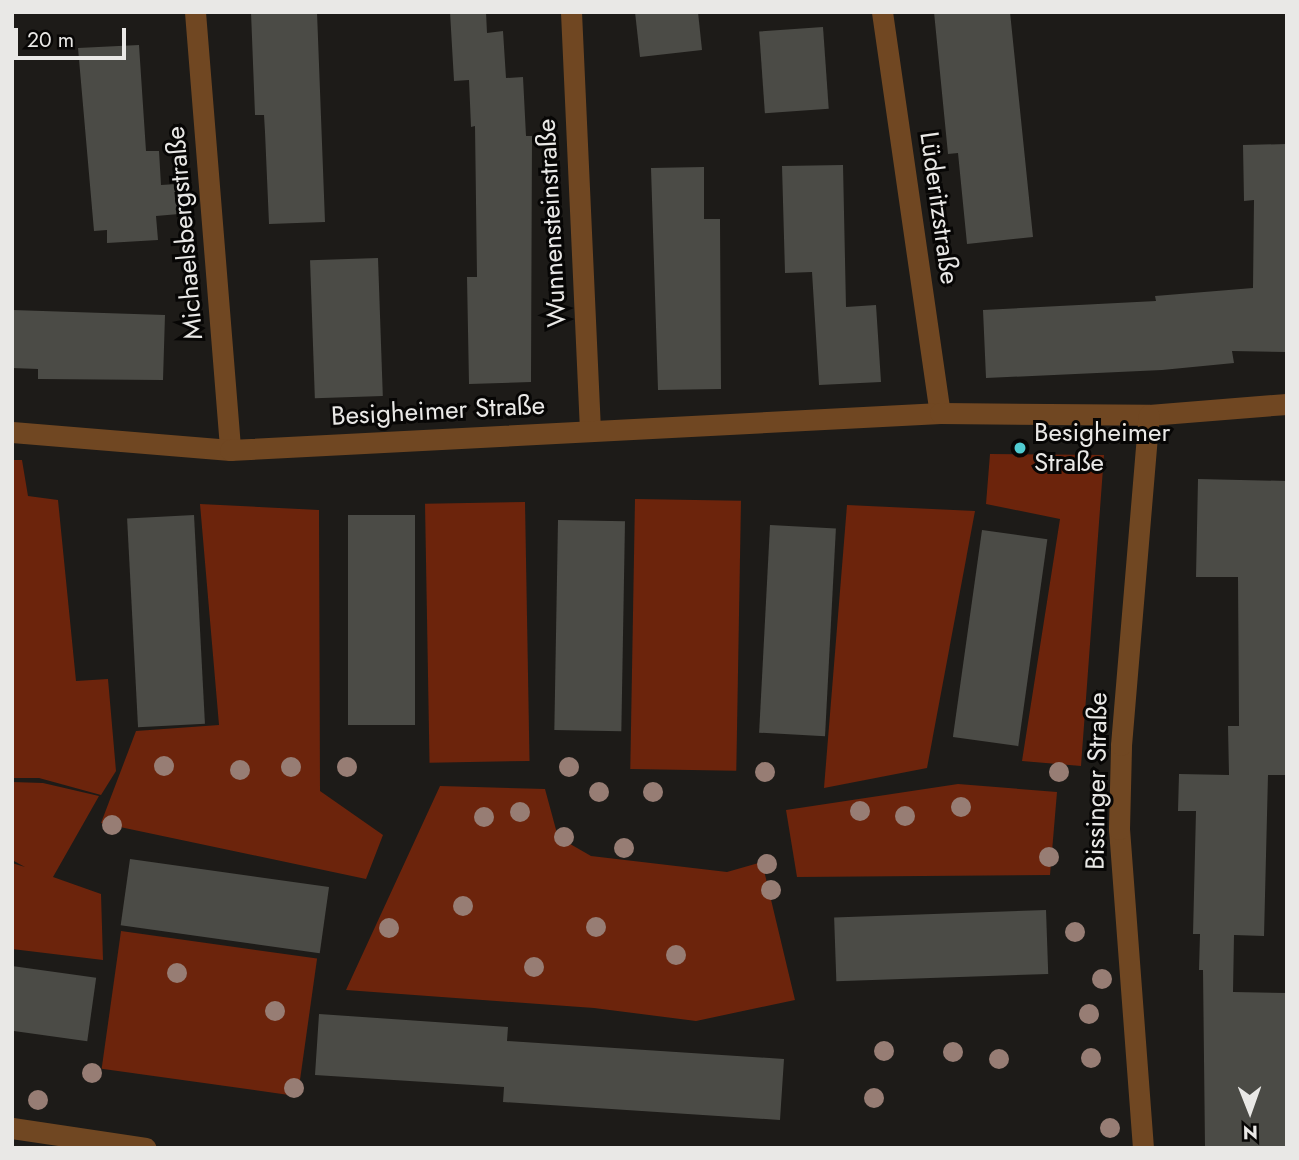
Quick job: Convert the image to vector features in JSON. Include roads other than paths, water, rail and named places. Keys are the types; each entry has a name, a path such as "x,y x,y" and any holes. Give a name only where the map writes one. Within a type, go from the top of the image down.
{"street":[{"name":"Michaelsbergstraße","path":"195,12 230,450"},
{"name":"Wunnensteinstraße","path":"570,12 590,431"},
{"name":"Lüderitzstraße","path":"882,12 940,412"},
{"name":"Besigheimer Straße","path":"12,432 230,450 940,412 1149,415 1287,404"},
{"name":"Bissinger Straße","path":"1143,1148 1119,829 1121,745 1149,415"},
{"path":"12,1128 146,1148"}],"place":[{"name":"Besigheimer Straße","path":"1020,448"}]}
